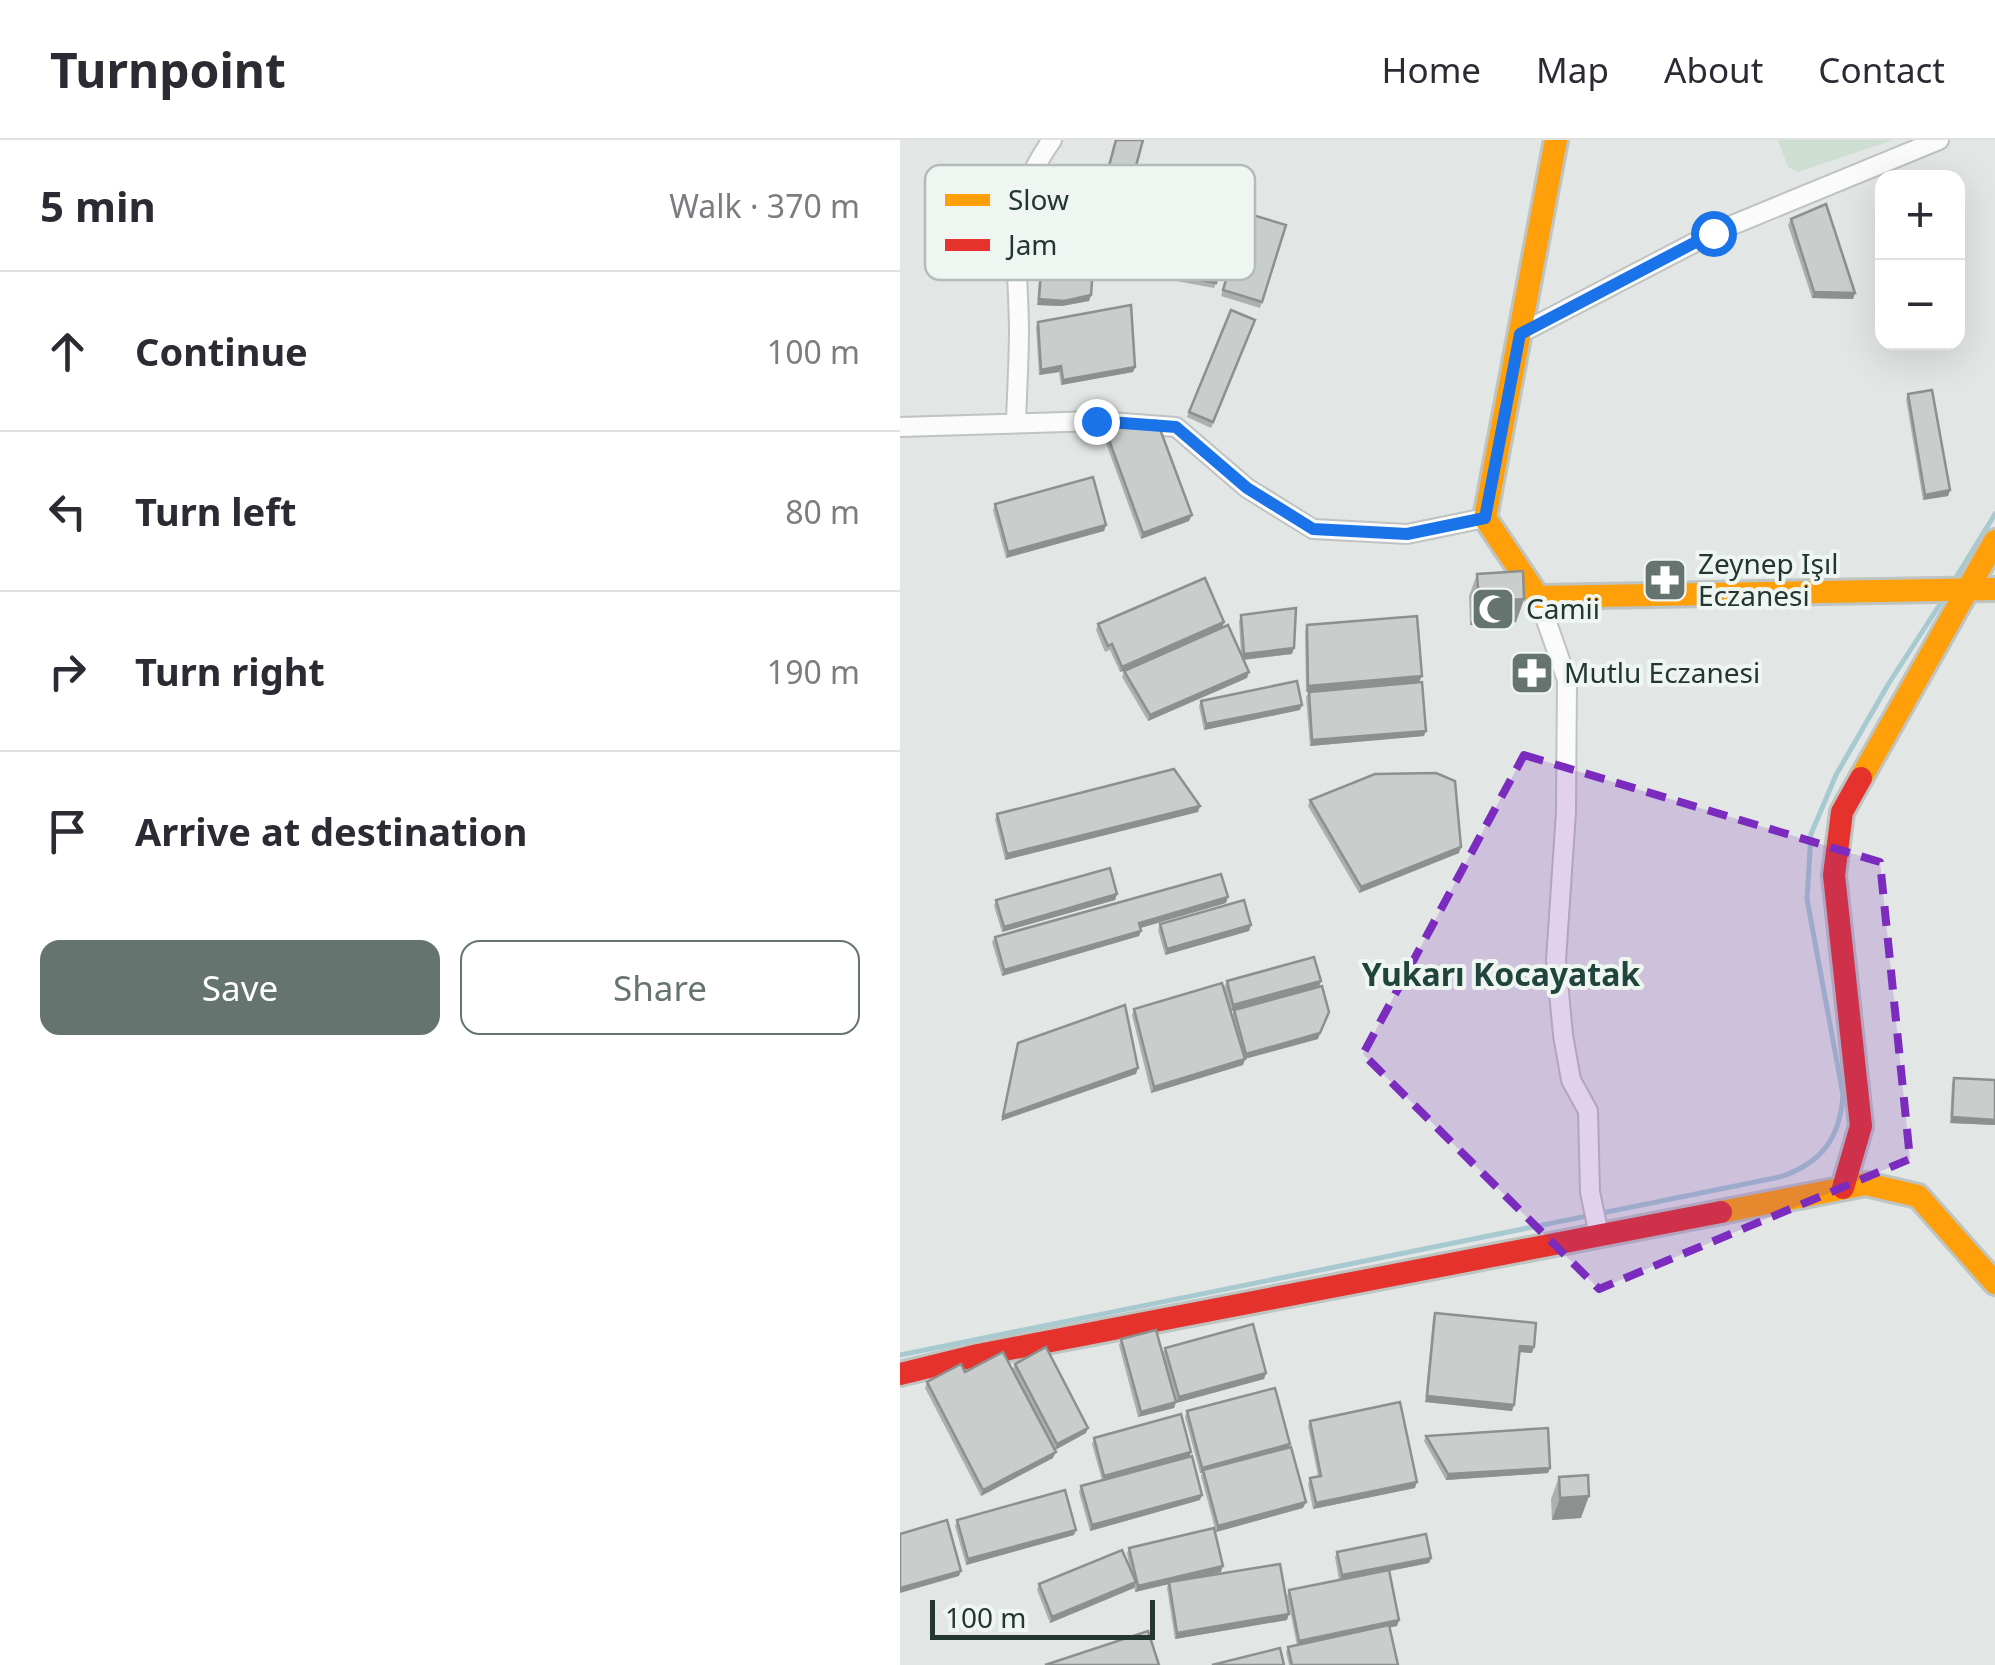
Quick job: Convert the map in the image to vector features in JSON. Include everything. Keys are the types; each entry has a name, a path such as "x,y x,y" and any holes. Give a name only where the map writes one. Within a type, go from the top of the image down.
{"street":[{"path":"1035,165 1052,140"},
{"path":"1520,334 1713,233 1939,140"},
{"path":"1557,141 1485,518 1538,597 1567,680 1566,812 1556,960 1571,1080 1588,1111 1590,1192 1598,1230"},
{"path":"1016,280 1016,422"},
{"path":"900,427 1096,421 1176,427 1247,488 1313,529 1407,534 1485,518"},
{"path":"1842,1188 1861,1126 1834,875 1842,812 1995,541"},
{"path":"1538,597 1995,589"},
{"path":"900,1374 997,1351 1866,1184 1918,1196 1995,1282"}],"highlighted area":[{"path":"1524,755 1880,862 1910,1159 1599,1289 1363,1054"}],"green space":[{"path":"1778,140 1893,140 1798,172 1788,167"}],"building":[{"path":"1116,140 1143,140 1136,165 1109,165"},
{"path":"1826,204 1855,293 1814,292 1791,219"},
{"path":"1255,216 1286,225 1262,302 1223,290 1226,280 1255,280"},
{"path":"1040,280 1092,280 1091,295 1064,301 1039,299"},
{"path":"1131,305 1135,367 1063,380 1061,366 1041,370 1038,322"},
{"path":"1231,310 1255,320 1213,422 1189,412"},
{"path":"1932,390 1950,490 1925,495 1908,394"},
{"path":"1130,420 1157,421 1192,515 1143,533 1105,429"},
{"path":"1093,477 1106,525 1008,552 995,504"},
{"path":"1523,571 1524,599 1479,602 1477,574"},
{"path":"1205,578 1224,622 1122,667 1098,624"},
{"path":"1296,608 1294,648 1244,654 1241,615"},
{"path":"1417,616 1422,676 1308,686 1307,625"},
{"path":"1228,625 1249,672 1150,715 1124,671"},
{"path":"1297,681 1302,705 1206,724 1201,701"},
{"path":"1422,682 1426,731 1312,740 1309,692"},
{"path":"1174,769 1200,806 1007,854 997,814"},
{"path":"1436,773 1455,781 1461,847 1361,887 1310,800 1375,774"},
{"path":"1110,868 1117,894 1004,927 996,900"},
{"path":"1221,874 1228,897 1139,923 1141,931 1004,970 995,937"},
{"path":"1244,900 1251,925 1167,949 1160,924"},
{"path":"1314,957 1321,981 1233,1005 1227,981"},
{"path":"1222,983 1245,1059 1154,1087 1134,1009"},
{"path":"1322,986 1329,1012 1320,1033 1246,1054 1234,1010"},
{"path":"1125,1005 1138,1068 1003,1116 1018,1043"},
{"path":"1954,1078 1995,1080 1995,1120 1952,1117"},
{"path":"1435,1313 1536,1323 1534,1347 1520,1346 1514,1405 1427,1396"},
{"path":"1253,1324 1266,1373 1179,1397 1165,1348"},
{"path":"1156,1330 1176,1402 1141,1412 1121,1339"},
{"path":"1046,1347 1088,1428 1057,1444 1015,1364"},
{"path":"1003,1352 1056,1452 983,1490 927,1382 961,1364 965,1372"},
{"path":"1275,1388 1290,1444 1202,1468 1187,1411"},
{"path":"1400,1402 1417,1482 1316,1503 1310,1478 1321,1476 1310,1421"},
{"path":"1181,1414 1191,1452 1104,1476 1094,1438"},
{"path":"1548,1428 1550,1468 1448,1474 1426,1436"},
{"path":"1291,1447 1306,1502 1218,1526 1203,1470"},
{"path":"1192,1456 1202,1495 1092,1525 1081,1486"},
{"path":"1588,1475 1589,1496 1560,1498 1559,1477"},
{"path":"1065,1490 1076,1530 968,1559 957,1520"},
{"path":"947,1520 961,1571 900,1588 900,1534"},
{"path":"1214,1528 1223,1566 1138,1586 1129,1548"},
{"path":"1426,1534 1431,1558 1342,1575 1337,1552"},
{"path":"1122,1550 1136,1582 1052,1617 1039,1584"},
{"path":"1280,1564 1289,1614 1177,1633 1169,1582"},
{"path":"1389,1570 1399,1620 1299,1641 1289,1590"},
{"path":"1389,1625 1398,1665 1292,1665 1288,1647"},
{"path":"1148,1631 1159,1665 1045,1665"},
{"path":"1280,1648 1284,1665 1212,1665"}],"waterway":[{"path":"1952,584 1995,514"},
{"path":"900,1355 1780,1177 1807,1164 1833,1136 1843,1095 1807,899 1811,834 1836,775 1944,598"}],"traffic: slow":[{"path":"1556,140 1485,518 1538,597 1995,589"},
{"path":"1861,778 1995,541"},
{"path":"1721,1212 1866,1184 1918,1196 1995,1283"}],"traffic: jam":[{"path":"1843,1188 1861,1126 1834,875 1842,812 1861,778"},
{"path":"900,1374 978,1355 1721,1212"}],"place":[{"name":"Zeynep Işıl Eczanesi","path":"1665,580"},
{"name":"Camii","path":"1493,609"},
{"name":"Mutlu Eczanesi","path":"1532,673"}],"district":[{"name":"Yukarı Kocayatak","path":"1501,975"}],"route":[{"path":"1096,421 1176,427 1247,488 1313,529 1407,534 1485,518 1520,334 1713,233"}]}
